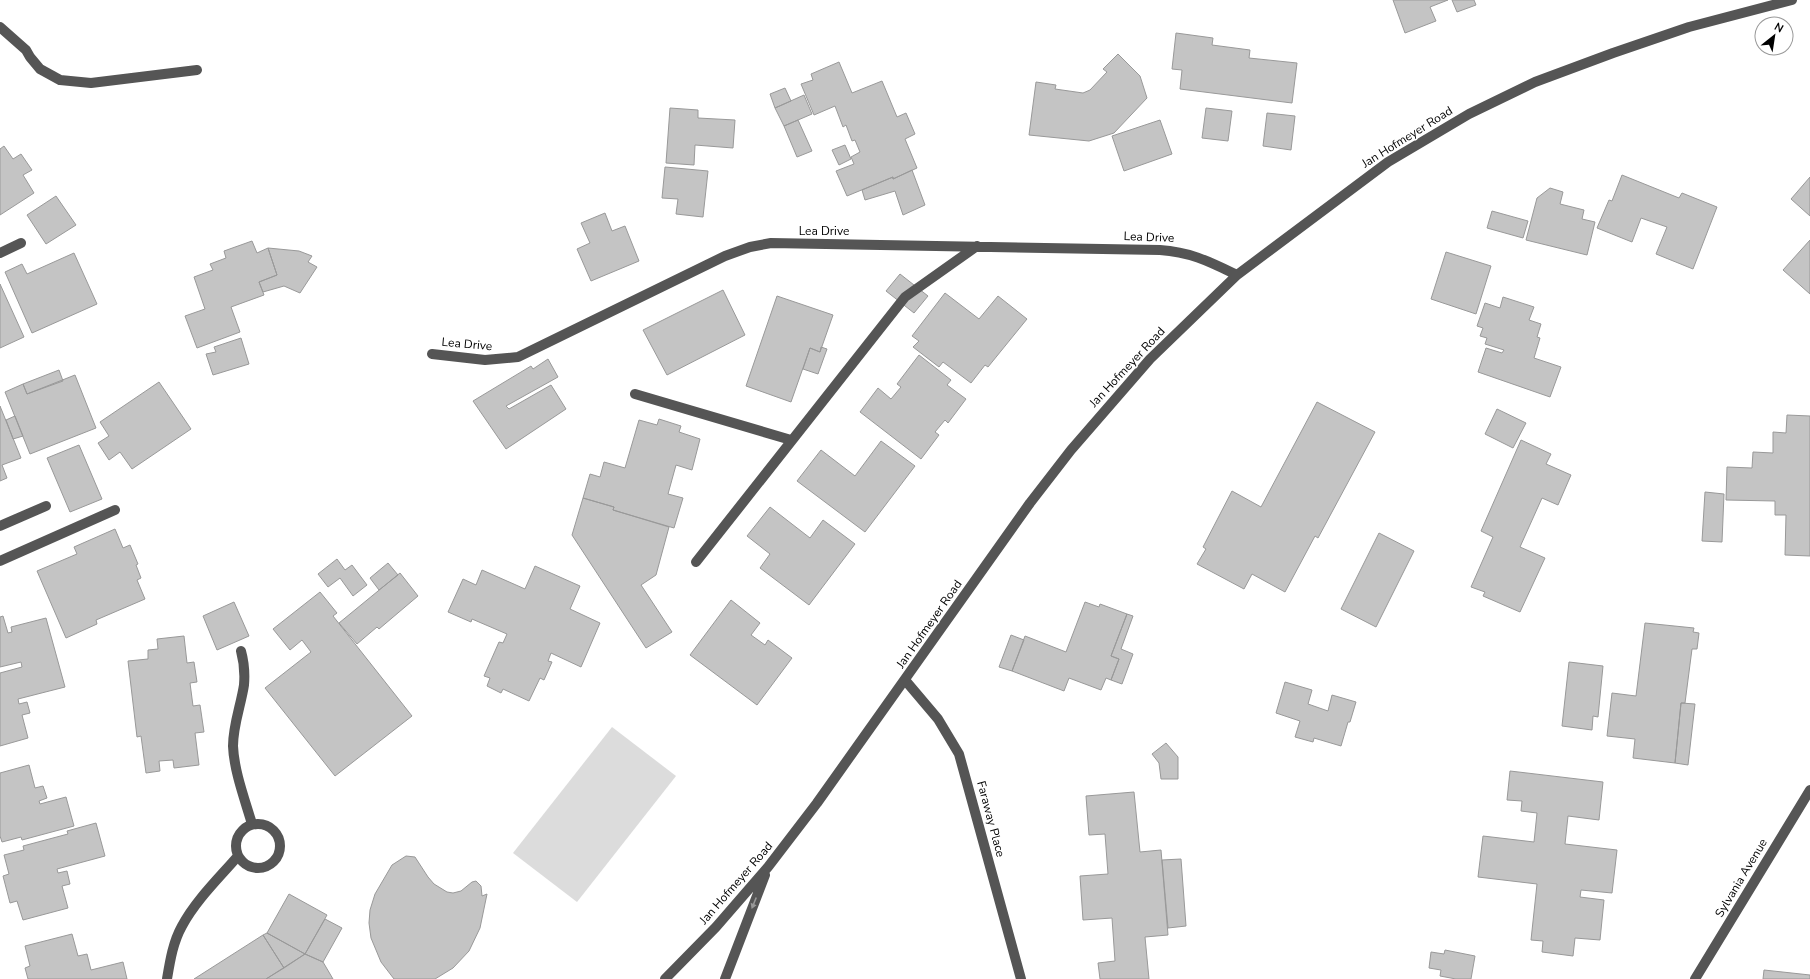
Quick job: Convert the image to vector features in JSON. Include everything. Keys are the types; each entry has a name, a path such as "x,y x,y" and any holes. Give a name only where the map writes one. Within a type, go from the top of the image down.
{"street":[{"name":"Jan Hofmeyer Road","path":"665,979 716,928 768,867 817,803 1030,503 1070,450 1150,359 1237,275 1388,162 1470,114 1535,82 1613,53 1689,27 1792,0"},
{"path":"0,27 26,50 40,69 60,80 74,83 91,83 197,70"},
{"path":"0,253 21,243"},
{"name":"Lea Drive","path":"432,354 485,360 518,357 725,256 764,245 863,244 1179,251 1203,259 1237,275"},
{"path":"696,562 905,297 977,246"},
{"path":"635,394 791,440"},
{"path":"0,526 46,506"},
{"path":"0,562 115,510"},
{"path":"241,651 245,667 244,684 234,732 233,746 235,760 252,824"},
{"name":"Faraway Place","path":"905,680 938,719 959,754 1022,979"},
{"name":"Sylvania Avenue","path":"1695,979 1810,790"},
{"path":"252,824 262,824 271,827 277,835 280,845 278,854 273,862 264,867 254,868 245,864 238,856 235,847 237,837 243,829 252,824"},
{"path":"167,979 171,953 181,926 190,913 238,856"},
{"path":"726,979 740,937 768,867"}],"shaded area":[{"path":"612,727 676,776 577,902 513,853"}],"building":[{"path":"1393,0 1448,0 1430,7 1436,21 1405,33"},
{"path":"1452,0 1474,0 1476,5 1457,12"},
{"path":"1176,33 1213,38 1212,45 1250,50 1249,58 1297,63 1292,103 1180,89 1182,70 1172,69"},
{"path":"1118,54 1140,76 1147,98 1114,133 1089,141 1029,135 1036,82 1056,85 1055,89 1083,93 1090,90 1107,72 1103,69"},
{"path":"839,62 852,93 882,81 897,117 906,113 915,134 905,139 917,168 893,179 893,177 847,196 836,171 854,164 851,157 860,152 855,140 852,141 846,125 843,127 835,106 814,115 801,84 813,80 811,74"},
{"path":"785,88 791,101 775,108 770,94"},
{"path":"804,95 812,114 784,126 775,108"},
{"path":"670,108 698,110 698,118 735,120 733,148 695,145 694,165 666,163"},
{"path":"1206,108 1232,111 1228,141 1202,138"},
{"path":"1267,113 1295,116 1291,150 1263,146"},
{"path":"798,120 812,151 797,157 784,126"},
{"path":"1160,120 1172,154 1124,171 1112,136"},
{"path":"845,145 851,159 839,165 832,150"},
{"path":"4,146 13,159 21,154 32,170 23,175 34,193 0,215 0,149"},
{"path":"665,167 708,171 703,217 676,214 678,199 662,198"},
{"path":"912,170 925,205 903,215 895,191 865,200 862,190 893,177 893,179"},
{"path":"1622,175 1679,198 1682,193 1717,207 1693,269 1656,254 1667,227 1641,218 1632,242 1597,228 1609,200 1612,201"},
{"path":"1810,177 1810,216 1791,199"},
{"path":"1550,188 1563,192 1560,204 1584,210 1582,219 1595,222 1587,255 1526,240 1537,198"},
{"path":"56,196 76,225 46,244 27,215"},
{"path":"1492,211 1528,221 1523,238 1487,228"},
{"path":"605,213 612,231 625,226 639,261 591,281 577,249 590,243 581,223"},
{"path":"1810,240 1810,294 1783,270"},
{"path":"252,241 257,253 268,248 277,275 259,282 264,295 231,307 240,332 197,348 185,316 205,309 194,277 213,270 210,264 226,258 224,251"},
{"path":"268,248 299,251 312,256 308,262 317,267 300,293 284,286 263,292 259,282 277,275"},
{"path":"1446,252 1491,266 1476,314 1431,299"},
{"path":"74,253 97,304 32,333 5,272 22,264 27,274"},
{"path":"900,274 928,296 914,313 886,291"},
{"path":"0,284 24,337 0,348"},
{"path":"723,290 745,335 667,375 643,330"},
{"path":"945,293 979,319 998,296 1027,319 988,367 985,365 971,383 943,362 939,367 913,347 919,341 912,336"},
{"path":"777,296 833,315 820,352 810,348 791,402 746,386"},
{"path":"1503,297 1534,307 1529,320 1541,324 1537,337 1540,338 1534,358 1561,367 1550,397 1478,372 1486,348 1502,353 1504,350 1485,344 1487,338 1480,336 1483,328 1477,326 1485,303 1500,308"},
{"path":"241,338 249,364 213,375 206,354 216,352 214,347"},
{"path":"821,347 827,349 818,374 803,369 810,348 820,352"},
{"path":"919,355 951,380 947,385 966,399 948,423 945,420 935,432 939,435 921,459 860,412 878,388 891,399 901,387 897,384"},
{"path":"548,359 558,377 506,406 509,409 551,385 566,409 506,449 473,401 531,366 533,369"},
{"path":"59,370 63,381 27,394 23,384"},
{"path":"75,375 96,428 30,454 5,392 23,384 27,394"},
{"path":"159,382 191,429 132,469 120,452 109,460 98,443 109,436 100,422"},
{"path":"1317,402 1375,432 1318,538 1315,536 1285,592 1252,574 1244,589 1197,564 1206,549 1203,547 1232,491 1261,507"},
{"path":"0,406 21,458 2,465 7,478 0,481"},
{"path":"1497,409 1526,423 1513,448 1485,434"},
{"path":"1787,415 1810,416 1810,556 1785,555 1786,515 1775,515 1775,501 1726,500 1727,467 1752,468 1753,452 1773,453 1773,432 1786,433"},
{"path":"15,416 23,436 13,439 6,420"},
{"path":"659,419 681,426 679,432 700,439 692,470 676,465 668,494 683,498 674,528 613,510 614,507 583,498 590,474 600,477 604,462 625,468 639,420 657,425"},
{"path":"1521,440 1551,454 1546,464 1571,475 1558,505 1542,498 1520,547 1545,558 1520,612 1483,596 1485,592 1471,587 1493,537 1481,531"},
{"path":"881,441 915,466 865,532 797,481 821,450 855,476"},
{"path":"79,445 102,499 70,512 47,458"},
{"path":"1705,492 1724,494 1722,542 1702,541"},
{"path":"583,498 614,507 613,510 669,527 656,575 641,585 672,632 646,648 572,535"},
{"path":"770,507 810,538 823,520 855,544 809,605 760,568 770,554 747,536"},
{"path":"115,529 123,548 130,545 138,564 136,565 141,578 137,580 145,599 96,620 97,624 66,638 37,571 77,554 74,547"},
{"path":"1379,533 1414,551 1376,627 1341,609"},
{"path":"337,559 345,570 352,565 367,585 353,596 340,578 328,587 318,574"},
{"path":"388,563 398,575 379,590 370,578"},
{"path":"535,566 580,586 570,609 600,623 581,667 551,653 548,661 552,662 544,680 540,678 529,701 503,689 501,693 487,686 490,678 484,676 499,642 503,643 507,634 472,619 471,622 448,612 463,579 476,585 482,570 525,589"},
{"path":"400,573 418,596 379,629 377,627 357,644 339,623"},
{"path":"320,592 337,613 333,616 412,716 335,776 265,688 311,652 302,640 290,650 273,629"},
{"path":"731,600 760,623 751,635 765,645 768,640 792,658 757,705 690,655"},
{"path":"234,602 249,636 217,650 203,616"},
{"path":"1085,602 1099,607 1100,604 1127,614 1111,656 1119,659 1111,680 1106,678 1101,690 1069,678 1064,691 1012,671 1025,636 1066,652"},
{"path":"1127,614 1133,616 1121,649 1133,654 1122,684 1111,680 1119,659 1111,656"},
{"path":"3,616 8,633 12,632 11,627 46,618 65,687 18,699 19,704 27,702 30,713 22,715 28,738 0,746 0,673 22,667 21,662 0,667 0,617"},
{"path":"1645,623 1694,628 1693,632 1699,633 1697,649 1692,649 1685,703 1681,703 1675,763 1633,758 1635,739 1607,736 1612,693 1636,696"},
{"path":"1011,635 1024,640 1012,671 999,667"},
{"path":"184,636 187,663 194,662 197,682 190,683 193,706 200,705 204,732 195,733 199,765 174,768 173,760 159,761 160,771 146,773 141,736 137,737 128,661 148,659 148,650 158,649 157,639"},
{"path":"1569,662 1603,666 1598,717 1593,716 1592,730 1562,726"},
{"path":"1285,682 1312,690 1308,704 1328,711 1332,695 1356,702 1341,746 1314,738 1313,742 1295,737 1300,721 1276,713"},
{"path":"1681,703 1695,704 1688,765 1675,763"},
{"path":"1166,743 1178,757 1178,779 1161,779 1159,763 1152,754"},
{"path":"29,765 35,788 43,786 47,798 39,801 40,804 66,797 74,826 22,840 21,837 2,842 0,836 0,773"},
{"path":"1510,771 1603,782 1599,820 1568,816 1565,844 1617,850 1612,893 1581,890 1580,897 1604,900 1600,940 1575,938 1573,956 1542,952 1543,941 1531,940 1537,884 1478,877 1483,836 1534,842 1537,813 1521,811 1522,801 1507,800"},
{"path":"1134,792 1140,852 1161,850 1168,935 1145,937 1149,979 1100,979 1098,963 1115,961 1112,918 1083,920 1080,876 1108,874 1105,834 1089,835 1086,796"},
{"path":"96,823 105,856 57,869 58,873 67,871 70,884 62,886 68,908 23,920 17,901 10,903 3,876 9,874 4,855 24,850 23,846 68,834 67,831"},
{"path":"406,856 415,857 434,884 447,892 453,893 461,891 472,882 476,881 481,886 482,896 487,894 480,928 469,951 453,968 435,979 394,979 381,962 371,938 369,923 370,910 375,894 392,865"},
{"path":"1181,859 1186,926 1168,928 1162,860"},
{"path":"289,894 327,915 305,954 267,933"},
{"path":"325,919 342,928 323,962 305,954"},
{"path":"267,933 305,954 284,968 263,935"},
{"path":"72,934 78,956 87,954 91,970 123,962 127,979 28,979 25,968 30,966 25,946"},
{"path":"263,935 284,968 266,979 194,979"},
{"path":"1445,950 1475,956 1471,979 1456,979 1440,976 1441,970 1429,968 1431,952 1444,954"},
{"path":"305,954 323,962 333,979 266,979"},
{"path":"1764,970 1810,975 1810,979 1763,979"}]}
